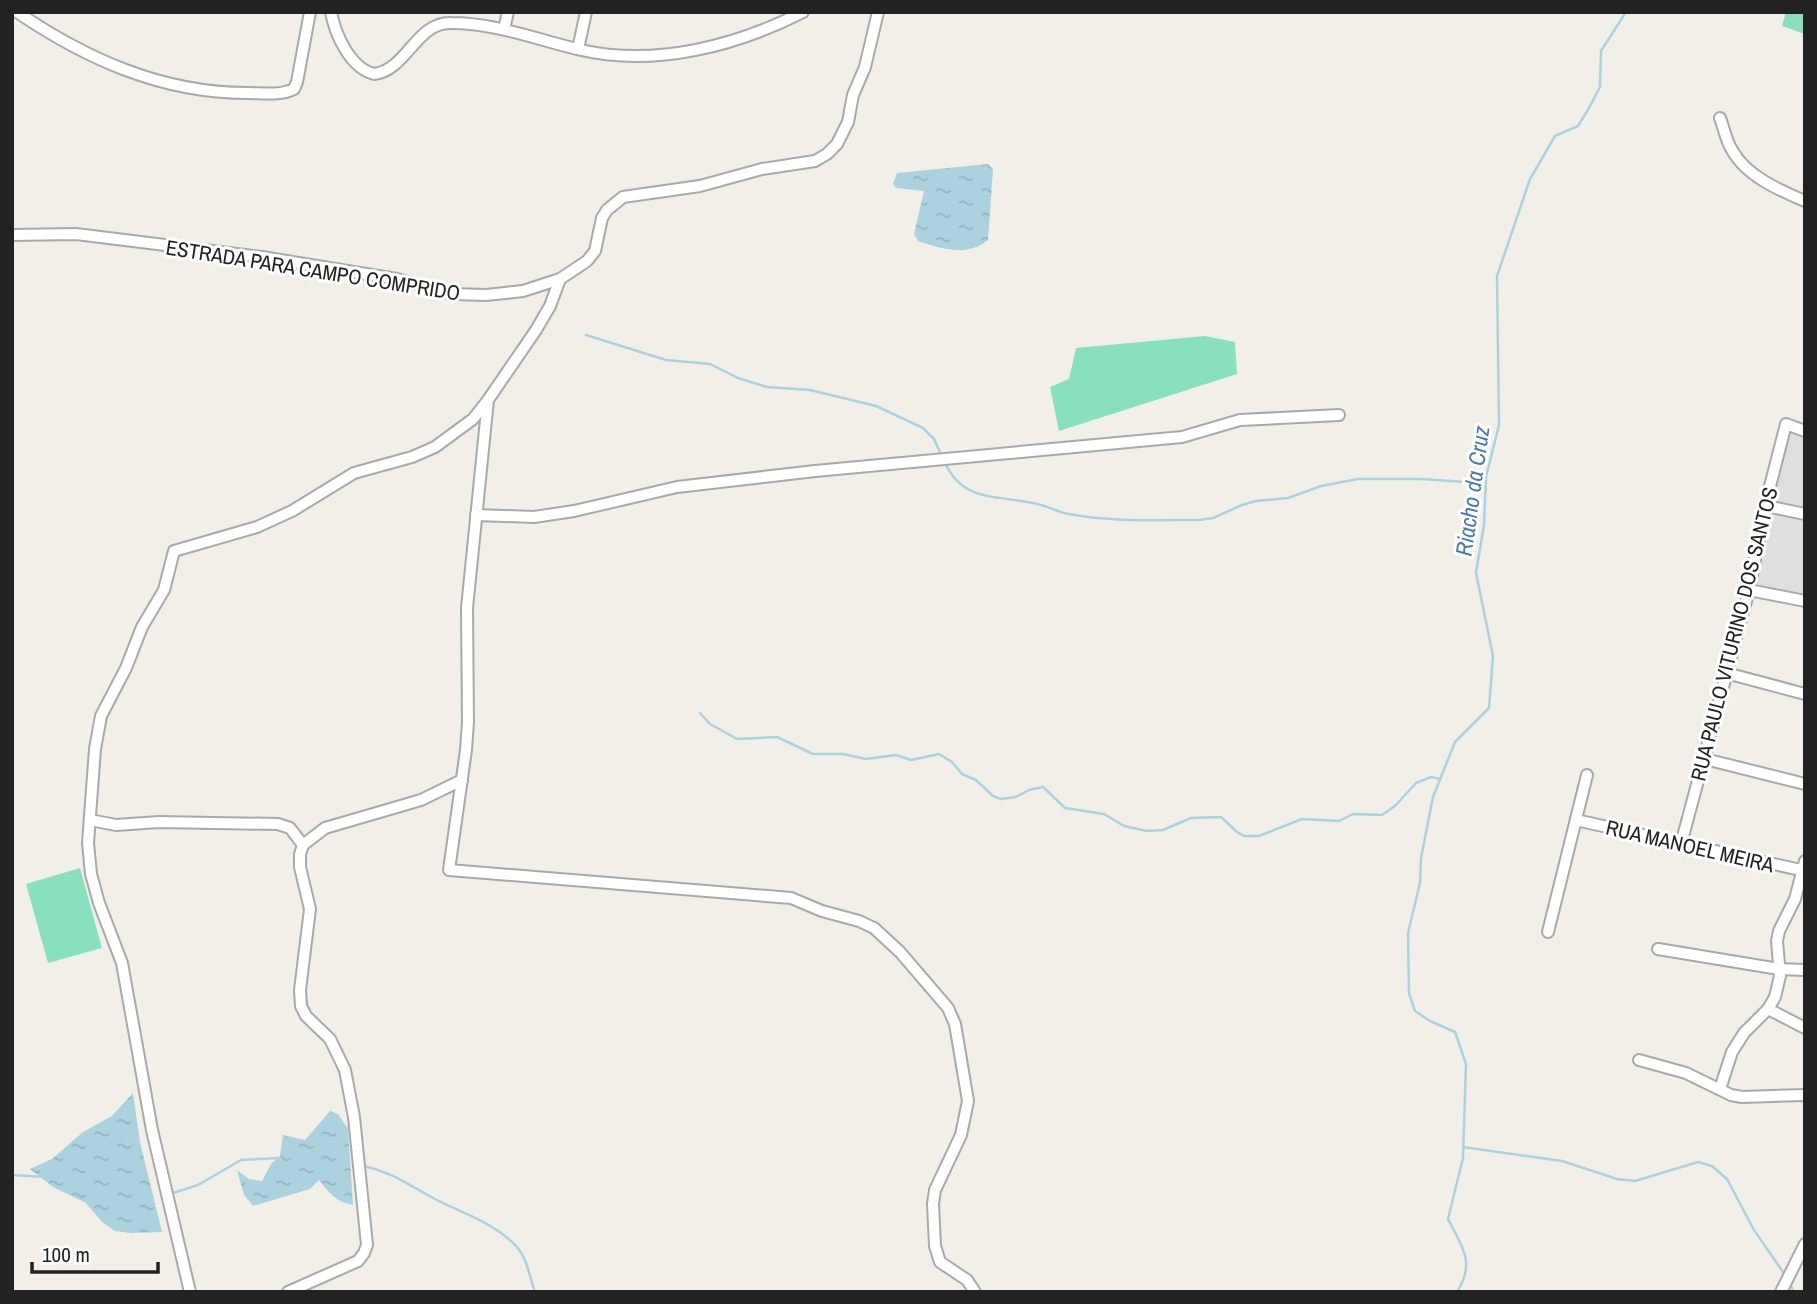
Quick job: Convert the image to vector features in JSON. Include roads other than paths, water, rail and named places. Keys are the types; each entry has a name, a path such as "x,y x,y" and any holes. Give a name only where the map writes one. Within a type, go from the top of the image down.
{"street":[{"path":"17,12 83,53 124,71 197,89 280,94 294,89 297,82 310,12"},
{"path":"331,12 339,38 348,52 361,68 374,74 390,69 426,32 442,23 504,29 578,49 619,56 693,50 723,44 803,12"},
{"path":"504,29 508,12"},
{"path":"578,49 586,12"},
{"name":"ESTRADA PARA CAMPO COMPRIDO","path":"12,235 76,234 262,257 397,279 453,294 486,295 523,290 561,279 576,271 596,251 602,218 607,210 623,197 700,186 762,169 815,161 827,153 836,144 848,122 853,95 865,67 878,12"},
{"path":"1720,118 1731,150 1744,165 1758,177 1805,201"},
{"path":"190,1292 152,1130 122,963 99,903 92,874 88,842 95,749 101,716 126,668 142,627 164,590 174,551 257,527 292,511 354,473 412,457 436,447 472,419 488,400 536,330 561,279"},
{"path":"488,400 467,608 468,722 449,870 791,898 822,911 859,920 885,937 948,1008 955,1024 968,1101 961,1135 935,1190 935,1246 940,1262 967,1280 975,1292"},
{"path":"476,514 534,517 573,512 677,487 815,471 1182,438 1240,420 1339,415"},
{"name":"RUA PAULO VITURINO DOS SANTOS","path":"1681,844 1749,590 1786,424 1805,431"},
{"path":"1766,506 1805,514"},
{"path":"1749,590 1805,601"},
{"path":"1726,673 1805,694"},
{"path":"1705,759 1805,784"},
{"path":"1548,932 1587,775"},
{"path":"288,1292 358,1261 365,1253 367,1245 354,1117 345,1070 330,1039 306,1016 301,1006 300,990 310,909 300,867 303,845 325,828 422,800 462,780"},
{"path":"90,820 116,825 159,822 278,824 290,828 303,845"},
{"name":"RUA MANOEL MEIRA","path":"1576,820 1804,868"},
{"path":"1720,1088 1732,1052 1744,1033 1768,1009 1779,984 1779,931 1790,912 1804,868"},
{"path":"1658,949 1779,969 1805,970"},
{"path":"1768,1009 1805,1028"},
{"path":"1639,1060 1686,1073 1731,1095 1754,1098 1805,1095"},
{"path":"1781,1292 1805,1244"}],"water":[{"path":"988,164 993,169 988,240 963,250 945,249 918,241 914,234 924,191 896,188 893,184 897,173"},
{"path":"133,1093 140,1142 162,1232 115,1231 102,1222 86,1203 53,1187 30,1169 52,1159 83,1132 112,1116"},
{"path":"330,1111 338,1114 348,1129 353,1205 333,1196 319,1180 310,1189 253,1206 244,1195 237,1170 249,1179 262,1181 271,1164 280,1156 283,1135 305,1140"}],"waterway":[{"name":"Riacho da Cruz","path":"1457,1292 1466,1272 1466,1263 1462,1246 1448,1219 1463,1158 1466,1064 1455,1032 1415,1011 1409,993 1408,933 1420,883 1421,858 1433,797 1455,742 1489,708 1493,656 1476,573 1484,525 1486,477 1499,425 1497,276 1530,179 1555,136 1578,126 1589,108 1600,87 1601,51 1626,12"},
{"path":"586,335 666,360 710,364 738,378 767,387 810,390 876,406 923,428 934,439 942,457"},
{"path":"945,463 962,485 983,495 1038,504 1069,514 1134,520 1213,518 1256,501 1288,498 1321,486 1358,479 1466,482 1486,477"},
{"path":"700,713 710,724 737,739 777,737 813,754 843,754 866,759 896,755 911,760 939,754 952,762 962,774 976,780 993,796 1001,799 1016,797 1043,787 1065,808 1104,814 1124,826 1147,831 1163,830 1191,818 1221,817 1244,836 1259,836 1302,819 1339,821 1353,814 1382,815 1395,806 1416,783 1431,777 1440,779"},
{"path":"1463,1147 1562,1161 1617,1179 1635,1181 1698,1162 1712,1166 1727,1179 1754,1230 1783,1272"},
{"path":"170,1194 198,1185 241,1160 281,1158"},
{"path":"364,1166 392,1176 477,1219 508,1238 521,1252 535,1292"},
{"path":"12,1175 44,1177"},
{"path":"1791,1286 1794,1292"}]}
